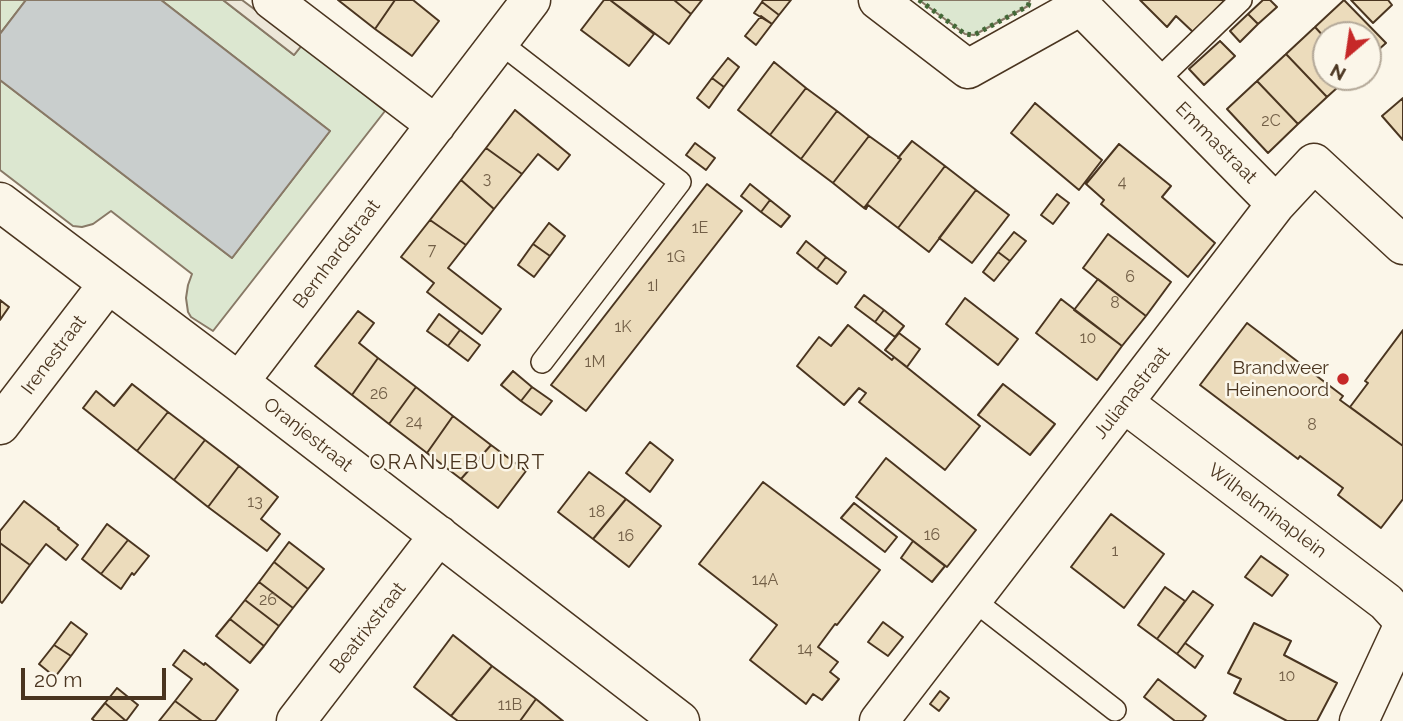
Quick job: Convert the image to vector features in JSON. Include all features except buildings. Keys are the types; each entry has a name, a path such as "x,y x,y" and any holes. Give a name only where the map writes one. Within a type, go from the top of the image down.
{"street":[{"path":"272,0 436,125"},
{"name":"Bernhardstraat","path":"239,382 531,0"},
{"name":"Emmastraat","path":"878,0 968,69 1078,3 1276,204"},
{"name":"Julianastraat","path":"878,721 1276,204 1314,163 1403,245"},
{"name":"Oranjestraat","path":"0,202 680,721"},
{"name":"Irenestraat","path":"0,425 108,284"},
{"name":"Wilhelminaplein","path":"1124,403 1386,602 1403,625"},
{"name":"Beatrixstraat","path":"296,721 439,535"},
{"path":"1359,721 1403,625"}],"lane":[{"path":"1156,82 1241,0"},
{"path":"499,43 680,182 542,362"},
{"path":"972,600 1115,710"}],"green space":[{"path":"0,0 26,0 0,34"},
{"path":"161,0 223,0 294,55 302,45 385,111 213,331 191,317 188,312 186,298 192,274 111,211 93,224 73,226 0,170 0,80 232,258 330,131"},
{"path":"919,0 1030,0 1028,6 974,35 965,34"}],"shaded area":[{"path":"26,0 161,0 330,131 232,258 0,80 0,34"},
{"path":"223,0 242,0 302,45 294,55"}],"hedge":[{"path":"919,0 965,34 974,35 1028,6 1030,0"}],"place":[{"name":"Brandweer Heinenoord","path":"1343,379"}],"district":[{"name":"ORANJEBUURT","path":"458,463"}]}
